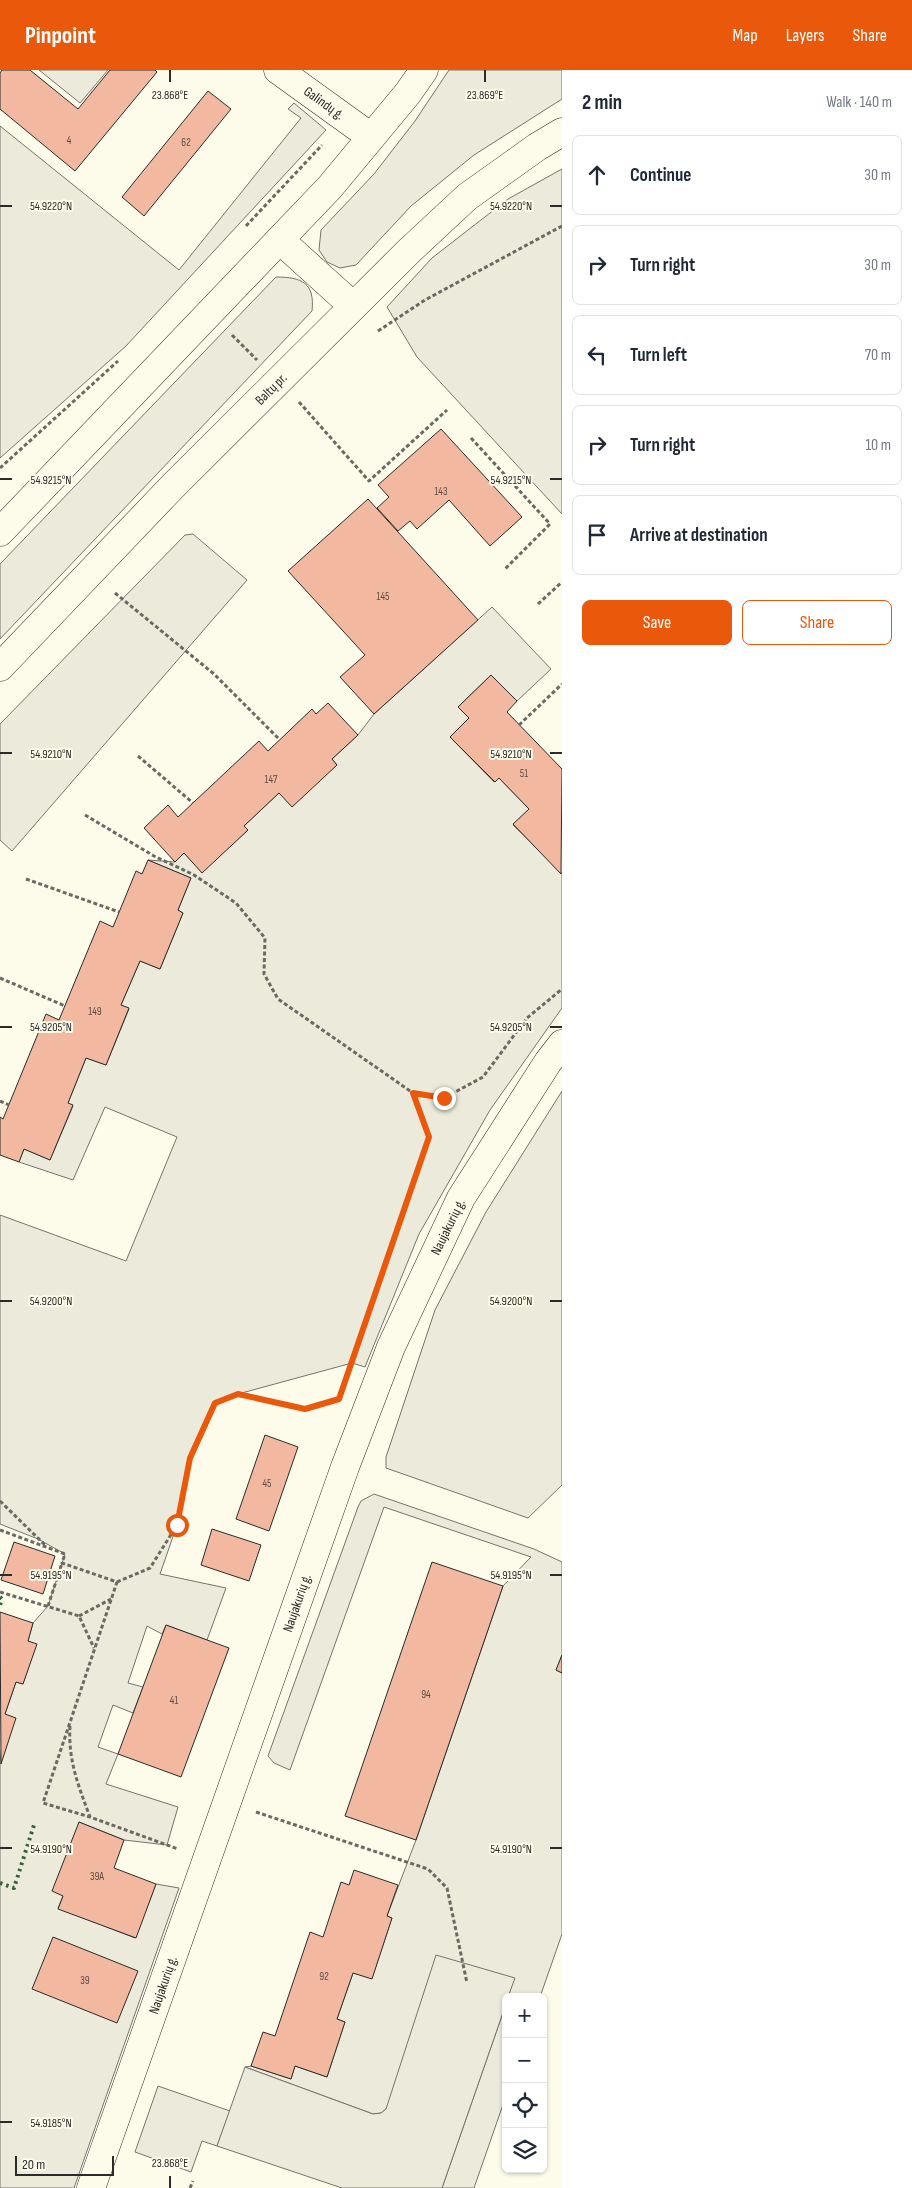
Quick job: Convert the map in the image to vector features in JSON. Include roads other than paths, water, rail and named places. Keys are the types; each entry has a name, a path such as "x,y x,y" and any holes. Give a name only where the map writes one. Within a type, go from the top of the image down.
{"street":[{"name":"Galindų g.","path":"278,70 371,137"},
{"path":"0,532 330,186 408,93 424,70"},
{"name":"Baltų pr.","path":"0,667 172,486 353,306 467,197 549,145 562,132"},
{"path":"280,240 353,306"},
{"name":"Naujakurių g.","path":"91,2188 345,1467 391,1347 461,1198 548,1062 562,1044"}]}
